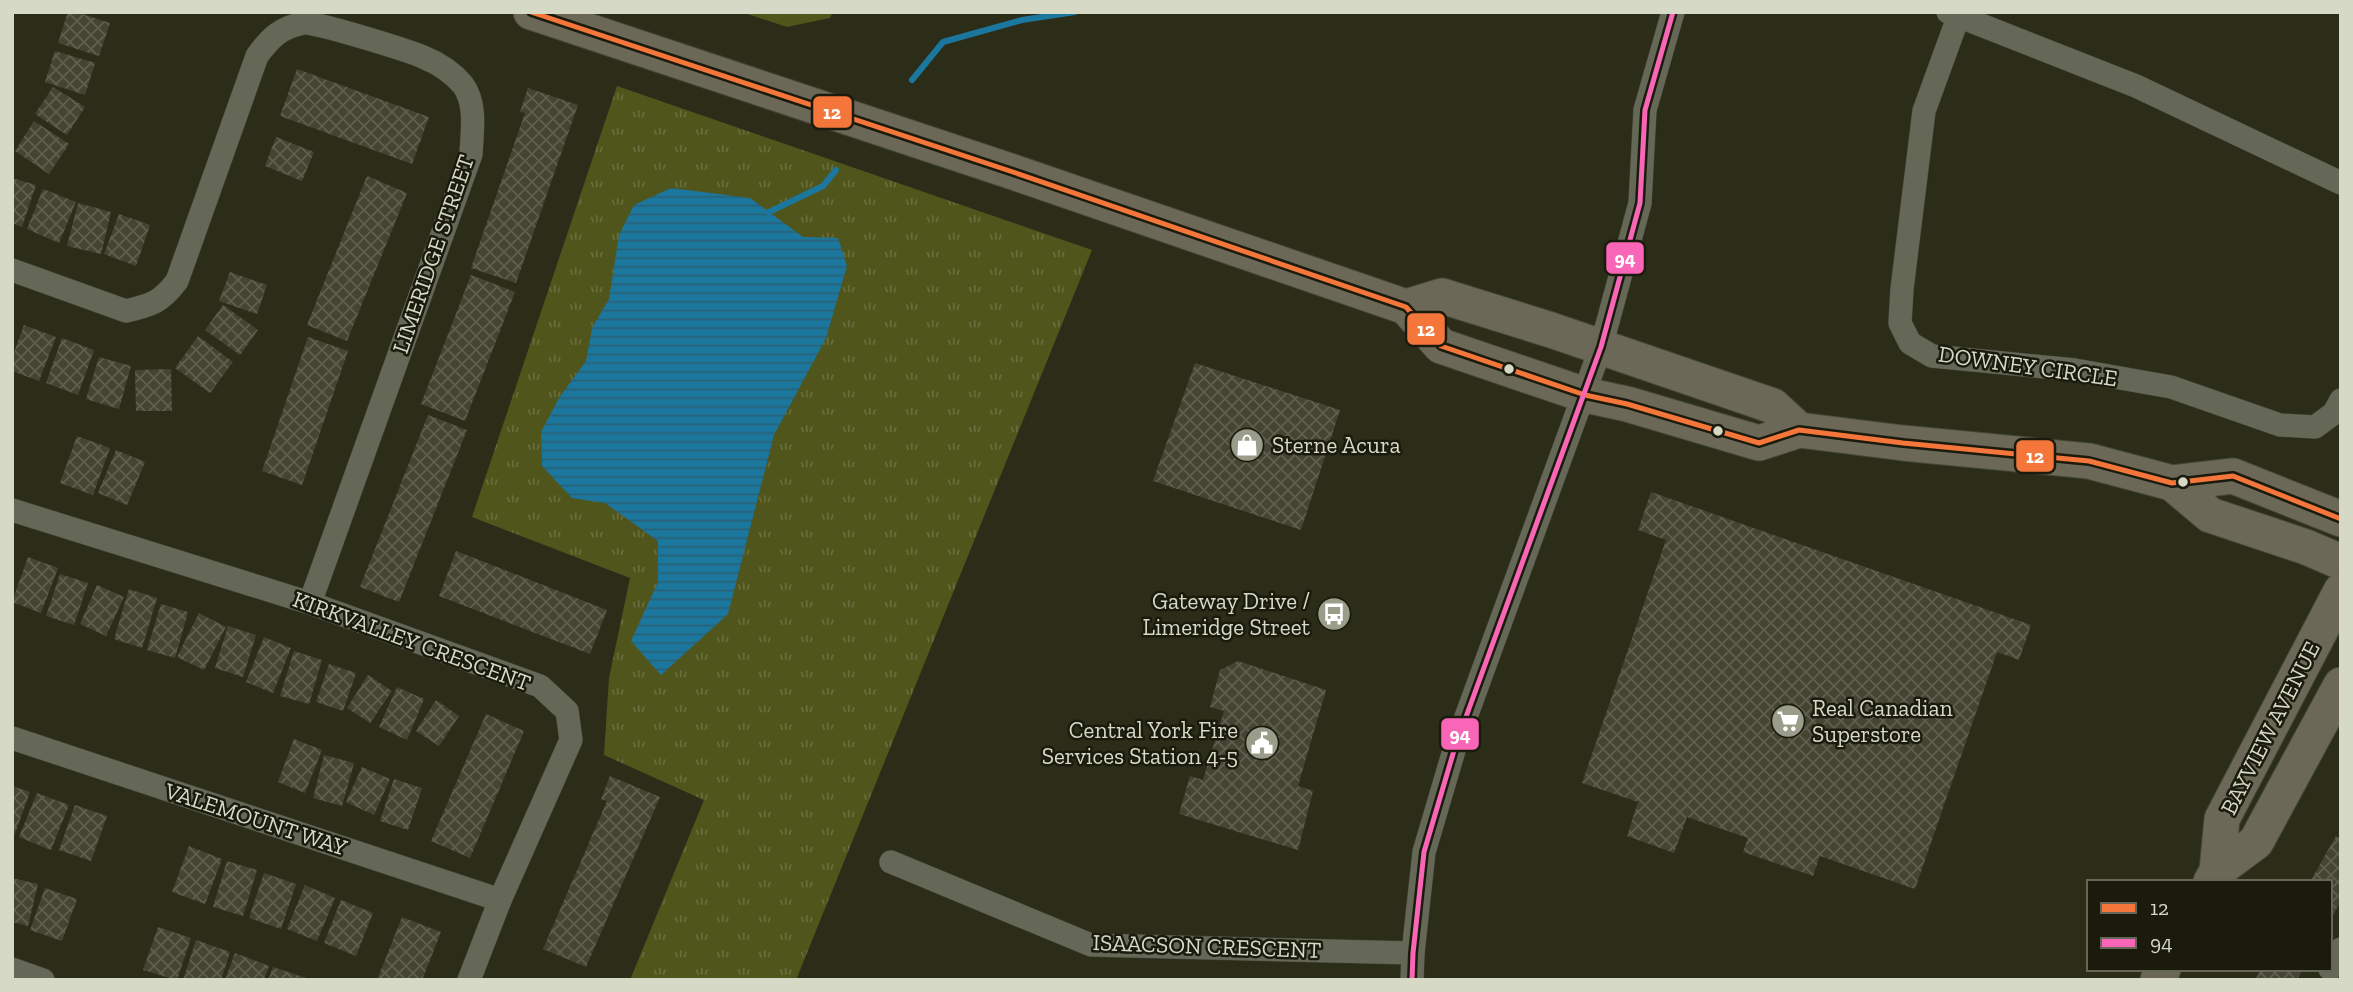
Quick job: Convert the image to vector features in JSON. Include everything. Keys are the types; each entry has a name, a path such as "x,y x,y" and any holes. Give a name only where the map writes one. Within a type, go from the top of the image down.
{"main road":[{"path":"531,12 1406,306 1441,346 1585,395 1627,404 1759,443 1800,430 2088,461 2172,484 2233,477 2341,519"},
{"path":"1406,306 1442,296 1773,406 1800,430"},
{"path":"2172,484 2210,515 2306,547 2341,562"},
{"name":"BAYVIEW AVENUE","path":"2214,876 2222,819 2341,591"},
{"name":"BAYVIEW AVENUE","path":"2214,876 2256,842 2341,685"}],"street":[{"path":"1412,980 1424,852 1455,747 1601,347 1640,203 1645,110 1673,12"},
{"name":"DOWNEY CIRCLE","path":"2341,183 2136,86 1956,14 1923,111 1900,323 1910,343 1932,356 2075,370 2171,387 2280,425 2315,427 2334,413 2341,400"},
{"name":"LIMERIDGE STREET","path":"12,270 126,311 145,307 164,298 177,281 257,56 270,39 285,27 307,22 423,57 450,72 464,87 473,111 471,153 310,603"},
{"name":"KIRKVALLEY CRESCENT","path":"12,510 310,603 540,687 567,711 571,740 499,901 469,980"},
{"name":"VALEMOUNT WAY","path":"12,738 499,901"},
{"name":"ISAACSON CRESCENT","path":"891,862 1091,945 1413,953"},
{"path":"2332,965 2341,948"},
{"path":"12,970 43,980"}],"green space":[{"path":"741,12 833,12 830,18 787,27"},
{"path":"617,86 1092,250 796,980 630,980 704,800 604,755 609,678 630,578 472,517"}],"water":[{"path":"671,188 750,198 803,237 838,238 847,266 826,338 774,435 728,614 661,675 631,641 658,582 658,541 605,503 572,498 542,466 541,432 559,398 586,361 592,328 609,299 619,235 634,205"}],"building":[{"path":"68,12 110,23 99,56 58,43"},
{"path":"55,51 95,63 85,95 45,82"},
{"path":"297,69 429,117 412,164 280,116"},
{"path":"53,87 85,107 67,135 35,114"},
{"path":"528,88 578,105 516,283 471,268 525,113 520,112"},
{"path":"34,121 69,144 49,174 15,151"},
{"path":"276,137 314,152 302,181 265,166"},
{"path":"367,176 407,193 347,341 307,325"},
{"path":"12,178 36,185 22,227 12,223"},
{"path":"43,189 76,202 59,243 27,229"},
{"path":"78,203 111,212 101,254 67,246"},
{"path":"119,214 150,225 136,266 104,254"},
{"path":"230,272 267,285 257,314 219,301"},
{"path":"471,275 515,292 465,421 421,404"},
{"path":"223,305 258,330 240,355 205,330"},
{"path":"24,325 56,337 39,381 12,371 12,358"},
{"path":"198,336 233,362 210,393 175,368"},
{"path":"308,337 348,351 302,485 262,471"},
{"path":"62,338 94,350 78,395 46,383"},
{"path":"99,357 131,366 119,409 86,399"},
{"name":"Sterne Acura","path":"1195,363 1340,410 1301,530 1153,481"},
{"path":"171,369 172,411 136,411 135,370"},
{"path":"428,415 467,430 399,602 360,587"},
{"path":"77,436 110,448 93,495 60,483"},
{"path":"116,450 145,462 127,505 98,493"},
{"name":"Real Canadian Superstore","path":"1651,492 2031,625 2019,660 1997,652 1915,889 1820,856 1813,876 1743,852 1748,838 1687,817 1674,853 1627,836 1638,802 1582,783 1666,540 1638,530"},
{"path":"456,551 607,610 590,654 439,596"},
{"path":"28,557 58,568 41,613 12,602"},
{"path":"60,574 88,583 74,625 46,616"},
{"path":"97,585 124,597 106,636 80,624"},
{"path":"129,589 157,598 142,648 114,639"},
{"path":"161,604 188,612 175,658 147,650"},
{"path":"199,613 226,627 204,670 177,657"},
{"path":"228,626 256,635 243,677 215,668"},
{"path":"264,637 291,648 273,693 246,682"},
{"path":"294,651 322,660 309,704 280,696"},
{"name":"Central York Fire Services Station 4-5","path":"1238,661 1326,690 1298,786 1313,791 1298,850 1179,814 1190,776 1203,780 1224,711 1210,707 1220,670"},
{"path":"329,664 356,673 343,711 316,702"},
{"path":"368,675 392,691 370,723 347,708"},
{"path":"397,687 424,699 407,740 379,727"},
{"path":"436,700 459,716 439,746 416,731"},
{"path":"486,714 524,731 470,858 431,841"},
{"path":"294,739 322,750 305,793 278,782"},
{"path":"324,755 354,763 342,806 313,798"},
{"path":"362,767 390,779 374,815 346,802"},
{"path":"610,776 660,797 586,967 543,949 607,801 601,799"},
{"path":"394,779 422,788 408,830 380,821"},
{"path":"12,786 30,792 14,836 12,835"},
{"path":"37,793 69,805 51,850 19,837"},
{"path":"75,805 107,816 91,861 59,850"},
{"path":"2336,836 2341,838 2341,901 2332,917 2332,880 2311,880"},
{"path":"189,846 222,859 205,904 172,892"},
{"path":"227,861 257,870 243,916 213,907"},
{"path":"264,873 296,884 281,929 249,918"},
{"path":"12,878 38,884 28,926 12,922"},
{"path":"305,885 335,898 317,941 287,929"},
{"path":"45,888 77,899 62,941 30,930"},
{"path":"341,900 373,913 356,956 324,943"},
{"path":"402,917 441,932 422,980 377,980"},
{"path":"158,927 191,938 177,980 143,970"},
{"path":"196,940 230,952 221,980 183,980"},
{"path":"235,953 269,966 264,980 225,980"},
{"path":"273,967 306,978 268,980"},
{"path":"2260,971 2302,971 2297,980 2255,980"}],"waterway":[{"path":"912,80 943,42 1022,20 1075,12"},
{"path":"769,212 823,186 836,170"}],"transit line":[{"name":"12","path":"531,12 1016,173 1406,307 1441,346 1585,395 1627,404 1759,443 1799,430 2089,461 2172,483 2233,476 2341,519"},
{"name":"94","path":"1412,980 1424,852 1455,747 1601,347 1640,203 1645,110 1673,12"}],"place":[{"name":"Sterne Acura","path":"1247,445"},
{"name":"Gateway Drive / Limeridge Street","path":"1334,614"},
{"name":"Real Canadian Superstore","path":"1788,721"},
{"name":"Central York Fire Services Station 4-5","path":"1262,743"}]}
